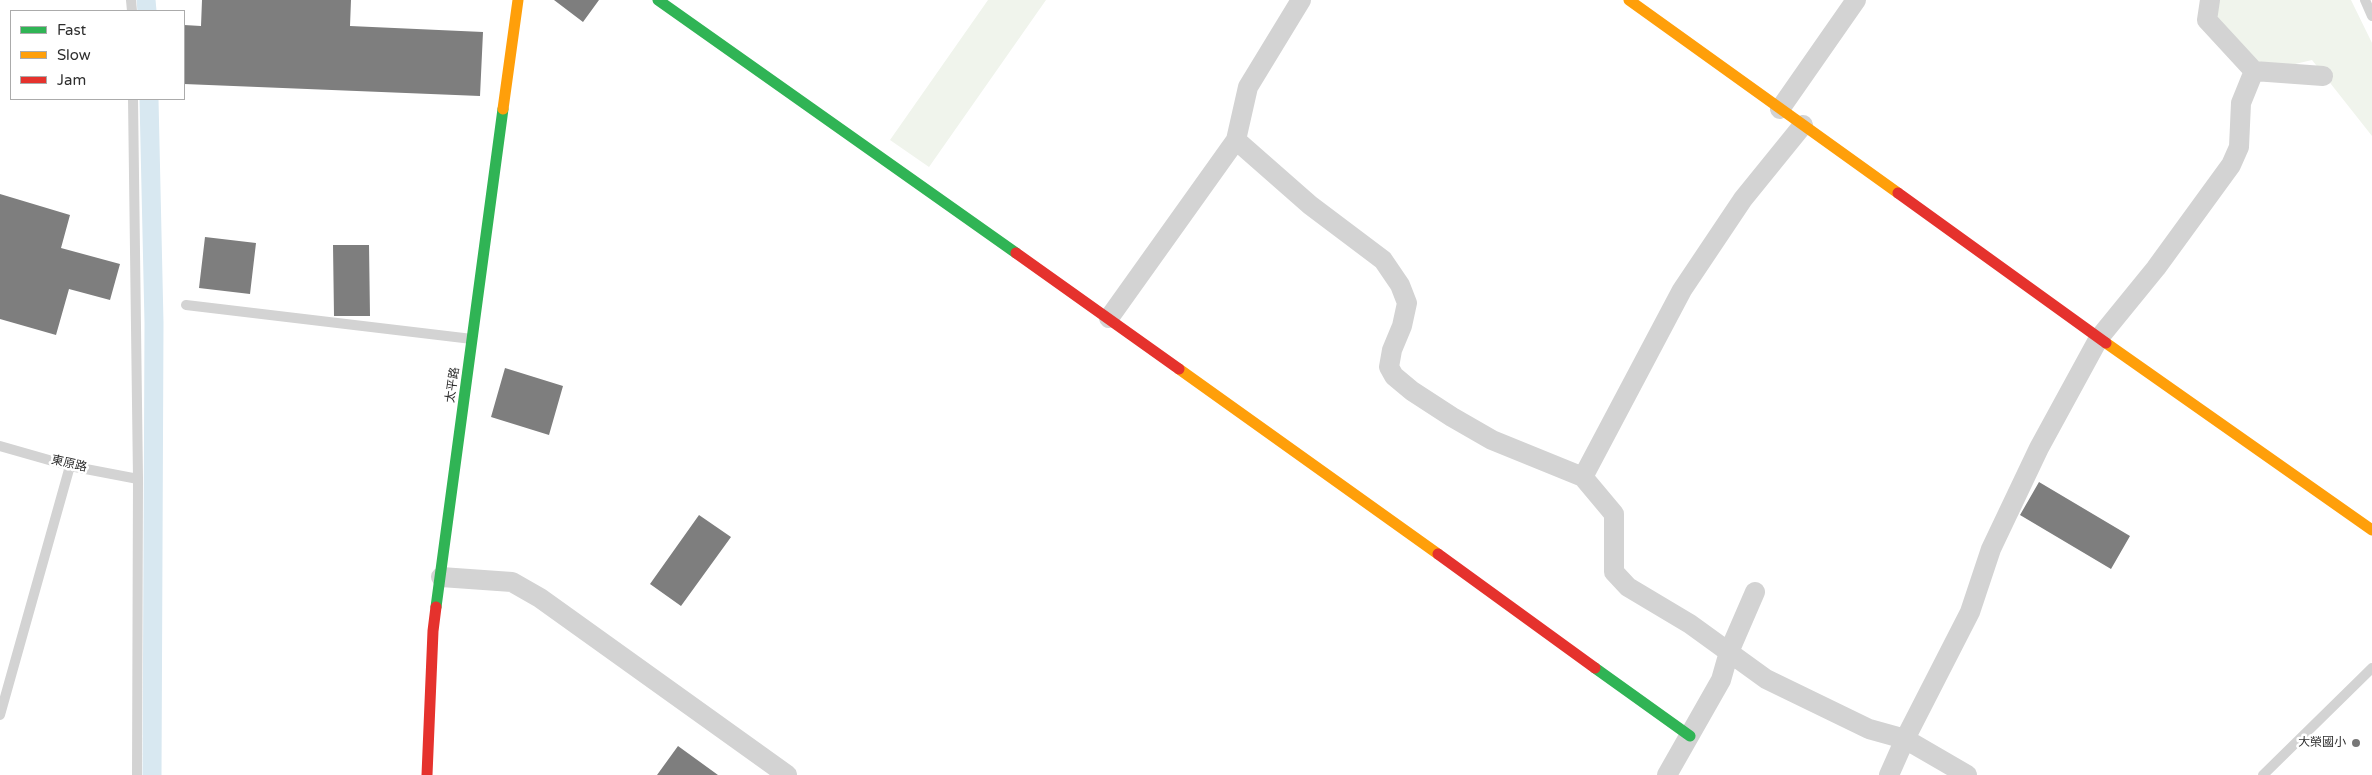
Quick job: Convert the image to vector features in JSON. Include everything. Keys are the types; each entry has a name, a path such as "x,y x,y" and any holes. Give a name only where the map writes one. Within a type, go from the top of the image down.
{"street":[{"name":"太平路","path":"427,775 433,631 518,0"},
{"path":"658,0 1108,318 1690,736"},
{"path":"1108,318 1236,140 1248,87 1301,0"},
{"path":"1629,0 2099,338 2372,530"},
{"path":"1780,109 1856,0"},
{"path":"2210,0 2207,20 2254,71 2323,76"},
{"path":"1889,775 1905,739 1970,612 1991,549 2031,465 2099,338 2156,268 2231,165 2239,147 2242,103 2254,71"},
{"path":"1583,477 1682,290 1743,199 1802,125"},
{"path":"1236,140 1310,205 1383,260 1400,285 1407,303 1402,326 1392,350 1389,367 1394,376 1428,402 1492,440 1583,477 1614,514 1614,572 1628,587 1690,624 1766,679 1869,729 1905,739 1967,775"},
{"path":"441,577 512,582 540,598 787,775"},
{"path":"1667,775 1721,680 1729,652 1755,592"}],"lane":[{"path":"2364,0 2372,16"},
{"path":"133,100 138,479 137,775"},
{"path":"186,305 473,339"},
{"name":"東原路","path":"0,446 70,466 138,479"},
{"path":"0,715 70,466"},
{"path":"2263,775 2372,668"}],"shaded area":[{"path":"988,0 1046,0 929,167 890,140"},
{"path":"2203,0 2351,0 2372,43 2372,136 2312,60 2253,74 2199,26"}],"building":[{"path":"202,0 351,0 350,26 483,32 480,96 185,84 185,25 201,26"},
{"path":"554,0 599,0 583,22"},
{"path":"0,194 70,215 61,248 120,264 110,300 69,289 56,335 0,319"},
{"path":"205,237 256,243 250,294 199,288"},
{"path":"333,245 369,245 370,316 334,316"},
{"path":"505,368 563,386 549,435 491,417"},
{"path":"2039,482 2130,536 2111,569 2020,515"},
{"path":"699,515 731,537 681,606 650,584"},
{"path":"678,746 718,775 657,775"}],"waterway":[{"path":"146,0 147,10"},
{"path":"149,100 154,323 152,775"}],"traffic: fast":[{"path":"658,0 1016,253"},
{"path":"436,607 503,109"},
{"path":"1595,668 1690,736"}],"traffic: slow":[{"path":"503,109 518,0"},
{"path":"1629,0 1898,193"},
{"path":"2106,343 2372,530"},
{"path":"1179,369 1438,554"}],"traffic: jam":[{"path":"1898,193 2106,343"},
{"path":"1016,253 1179,369"},
{"path":"1438,554 1595,668"},
{"path":"427,775 433,631 436,607"}],"place":[{"name":"大榮國小","path":"2356,743"}]}
